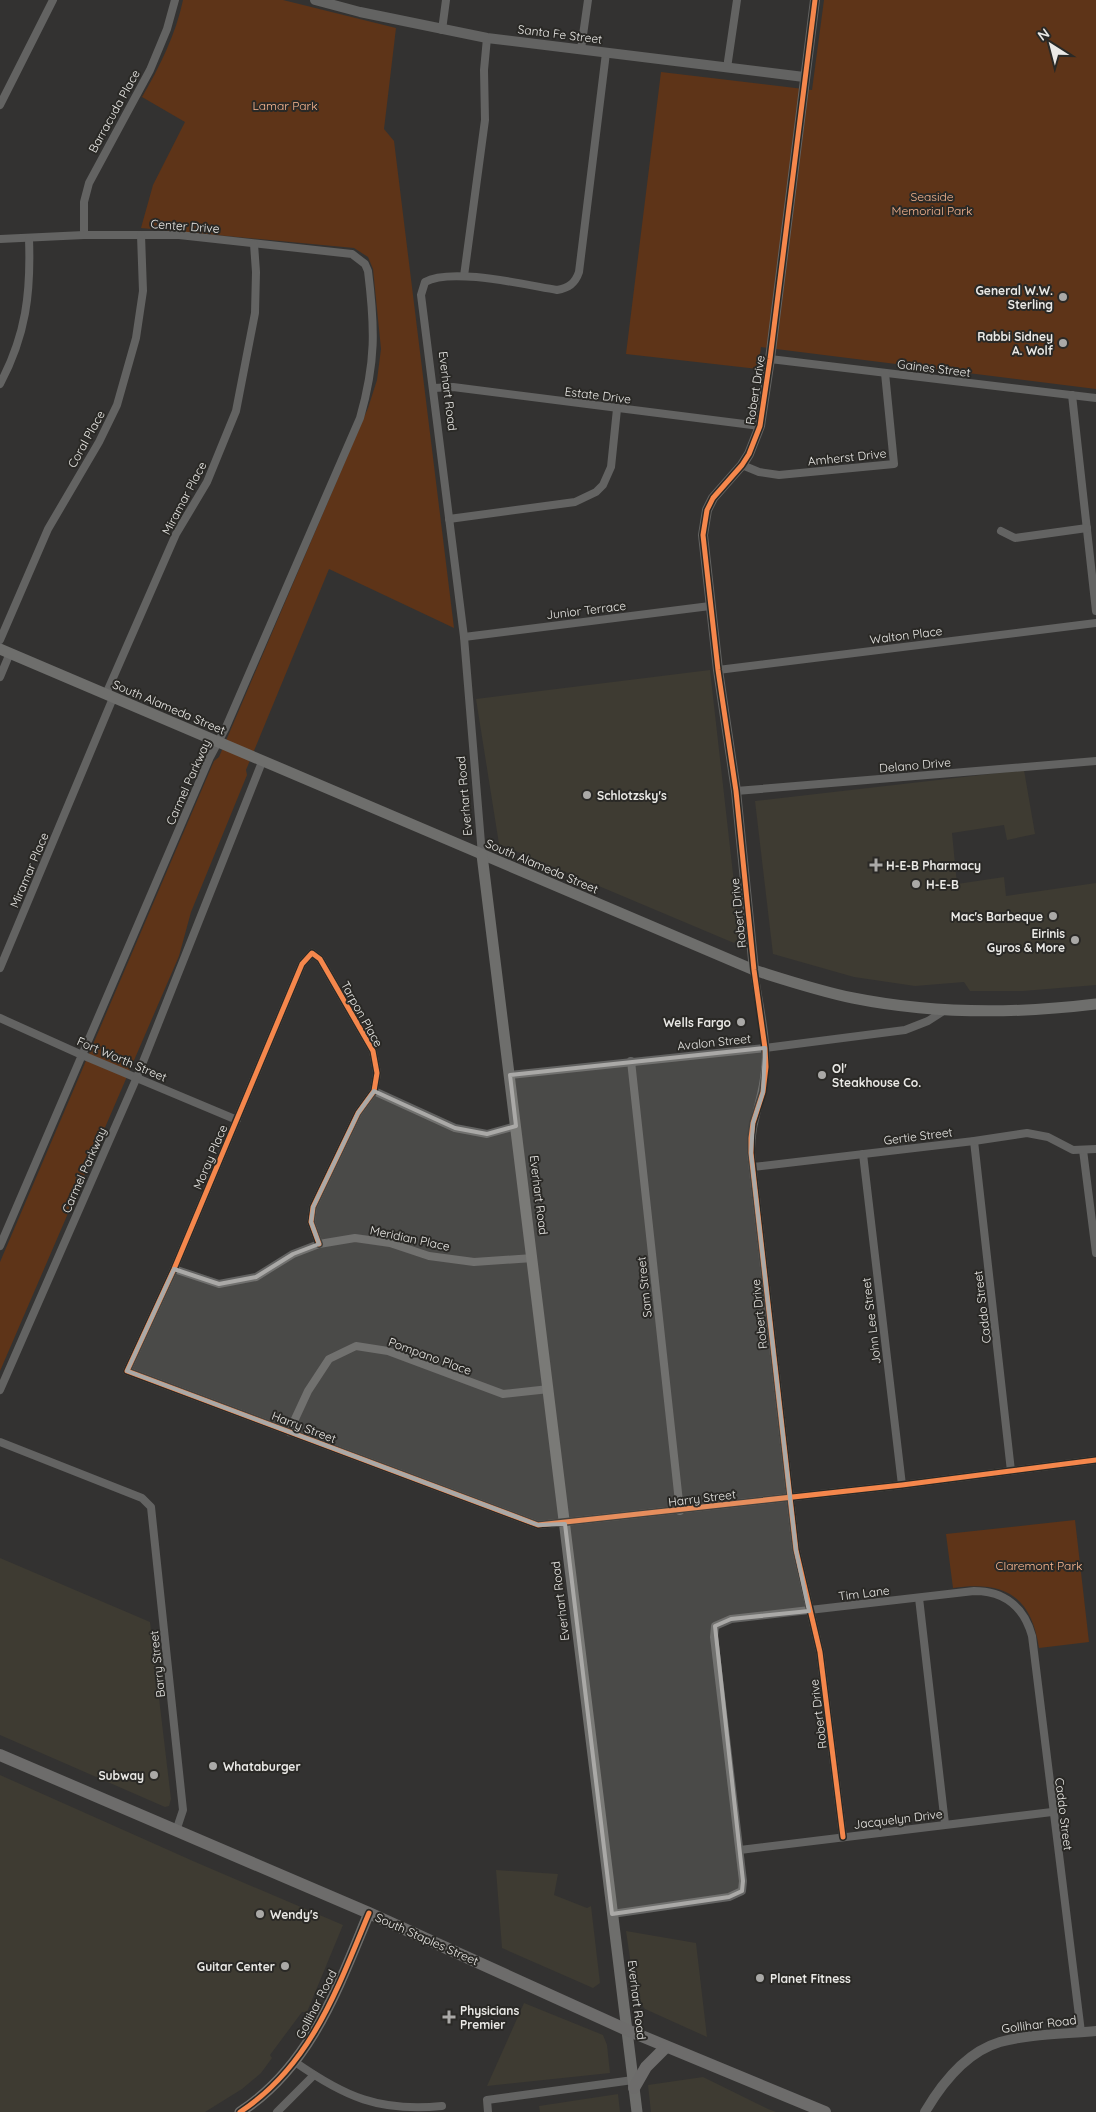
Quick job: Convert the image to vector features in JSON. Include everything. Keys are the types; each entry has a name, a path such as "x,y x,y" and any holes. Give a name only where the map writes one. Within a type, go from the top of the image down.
{"main road":[{"name":"South Alameda Street","path":"5,651 754,970 853,998 946,1010 1031,1010 1096,1004"},
{"name":"Everhart Road","path":"482,855 637,2112"},
{"name":"South Staples Street","path":"0,1755 369,1913 626,2030 825,2112"},
{"name":"Gollihar Road","path":"240,2112 270,2089 295,2062 310,2041 333,1997 369,1913"},
{"path":"634,2084 646,2067 666,2047"}],"street":[{"path":"0,104 53,0"},
{"name":"Barracuda Place","path":"84,235 84,202 89,183 150,70 167,29 175,0"},
{"name":"Santa Fe Street","path":"315,0 442,30 487,38 804,78"},
{"path":"442,30 446,0"},
{"path":"581,49 588,0"},
{"path":"727,68 737,0"},
{"name":"Robert Drive","path":"815,0 760,426 756,440 742,465 716,494 707,510 704,522 703,546 718,670 736,791 754,970 765,1048 766,1067 763,1092 751,1138 753,1167 790,1497 800,1571 820,1652 843,1837"},
{"path":"487,38 484,70 485,120 464,276 557,290 570,286 576,280 579,272 606,53"},
{"name":"Center Drive","path":"0,239 141,234 187,236 352,254 365,264"},
{"name":"Coral Place","path":"0,640 48,529 99,442 117,404 136,338 143,291 141,234"},
{"path":"0,384 11,363 24,325 30,277 29,239"},
{"name":"Miramar Place","path":"0,968 176,534 207,482 236,411 255,313 256,272 254,244"},
{"name":"Carmel Parkway","path":"0,1246 210,757 360,418 369,388 373,358 372,305 368,271 365,264"},
{"name":"Everhart Road","path":"464,276 433,278 425,282 421,295 464,637 482,855"},
{"name":"Gaines Street","path":"770,360 1096,398"},
{"name":"Amherst Drive","path":"742,465 759,472 779,475 894,464 885,373"},
{"name":"Estate Drive","path":"434,388 453,387 760,426"},
{"path":"1072,395 1096,611"},
{"path":"449,519 575,502 596,492 603,485 611,466 617,409"},
{"path":"1001,531 1015,538 1087,528"},
{"name":"Junior Terrace","path":"464,637 710,606"},
{"name":"Walton Place","path":"718,670 1096,623"},
{"path":"0,677 5,651"},
{"name":"Delano Drive","path":"736,791 1096,761"},
{"name":"Carmel Parkway","path":"0,1390 137,1077 262,762"},
{"name":"Tarpon Place","path":"312,953 320,959 373,1051 377,1073 374,1091"},
{"name":"Moray Place","path":"127,1371 174,1270 302,964 312,953"},
{"name":"Avalon Street","path":"510,1075 765,1048 905,1030 928,1021 946,1010"},
{"name":"Fort Worth Street","path":"0,1018 236,1120"},
{"name":"Sam Street","path":"631,1061 680,1511"},
{"path":"319,1244 311,1222 313,1208 358,1113 374,1091 455,1128 487,1134 516,1126"},
{"name":"Gertie Street","path":"753,1167 1028,1133 1048,1137 1073,1150 1084,1150"},
{"name":"Caddo Street","path":"974,1141 1012,1471"},
{"path":"1096,1149 1084,1150 1096,1253"},
{"name":"John Lee Street","path":"863,1154 902,1485"},
{"name":"Meridian Place","path":"174,1270 219,1284 256,1277 293,1254 319,1244 355,1238 390,1242 429,1256 474,1262 533,1258"},
{"name":"Pompano Place","path":"289,1432 308,1390 329,1360 356,1346 388,1351 503,1394 548,1389"},
{"name":"Harry Street","path":"127,1371 538,1525 565,1524 680,1511 1096,1460"},
{"name":"Barry Street","path":"0,1442 142,1498 151,1507 183,1810 176,1831"},
{"name":"Tim Lane","path":"740,1850 714,1638 715,1626 731,1620 974,1591 988,1591 1000,1595 1013,1604"},
{"path":"919,1598 946,1824"},
{"name":"Caddo Street","path":"1013,1604 1026,1619 1032,1636 1052,1812 1081,2032"},
{"name":"Jacquelyn Drive","path":"740,1850 1052,1812"},
{"path":"612,1914 729,1897 742,1891 740,1850"},
{"name":"Gollihar Road","path":"925,2112 937,2091 964,2063 980,2050 1000,2042 1096,2031"},
{"path":"295,2062 345,2094 367,2102 396,2108 442,2106"},
{"path":"277,2112 314,2075"},
{"path":"488,2112 487,2100 634,2084"}],"highlighted area":[{"path":"765,1048 763,1092 753,1123 751,1153 796,1550 809,1611 731,1619 715,1626 743,1881 742,1891 729,1897 612,1914 565,1524 538,1525 127,1371 174,1269 219,1284 256,1277 293,1254 319,1244 311,1222 313,1207 358,1113 374,1091 455,1128 487,1134 516,1126 510,1075"}],"shaded area":[{"path":"710,670 740,936 734,943 499,844 476,699"},
{"path":"1024,770 1035,834 1007,840 1004,825 952,833 957,884 1004,877 1006,896 1096,883 1096,985 1023,991 970,991 964,982 915,986 854,977 773,954 755,801"},
{"path":"0,1558 150,1622 171,1799 169,1806 165,1807 0,1735"},
{"path":"0,1775 343,1925 307,2012 302,2012 270,2055 272,2058 261,2073 242,2089 205,2112 0,2112"},
{"path":"496,1870 558,1874 554,1895 587,1908 591,1906 600,1983 593,1988 502,1948"},
{"path":"626,1931 696,1943 707,2037 645,2009 636,1999"},
{"path":"524,2003 603,2035 607,2045 610,2073 487,2086"},
{"path":"703,2077 776,2112 651,2112 648,2085"},
{"path":"618,2094 620,2112 540,2112 539,2106"}],"green space":[{"name":"Lamar Park","path":"183,0 283,0 396,28 384,129 394,141 454,628 329,569 246,770 247,775 191,912 179,956 0,1371 0,1262 214,761 219,757 368,408 377,380 381,349 373,269 368,257 354,248 141,228 153,185 185,122 142,97 166,50"},
{"name":"Seaside Memorial Park","path":"824,0 1096,0 1096,389 761,347 758,369 626,354 661,72 812,90"},
{"name":"Claremont Park","path":"1075,1520 1089,1642 1039,1648 1029,1615 1022,1604 1012,1595 987,1587 953,1588 946,1534"}],"cycle path":[{"path":"815,0 760,426 749,454 742,465 713,498 707,510 703,535 718,670 736,791 754,970 765,1048 766,1067 763,1092 753,1123 751,1153 796,1550 820,1652 843,1837"},
{"path":"319,1244 311,1222 313,1207 358,1113 374,1091 377,1073 373,1051 320,959 312,953 302,964 174,1269 127,1371 538,1525 902,1485 1096,1460"},
{"path":"240,2112 265,2093 286,2072 304,2048 320,2023 346,1969 369,1913"}],"place":[{"name":"General W.W. Sterling","path":"1063,297"},
{"name":"Rabbi Sidney A. Wolf","path":"1063,343"},
{"name":"Schlotzsky's","path":"587,795"},
{"name":"H-E-B Pharmacy","path":"876,865"},
{"name":"H-E-B","path":"916,884"},
{"name":"Mac's Barbeque","path":"1053,916"},
{"name":"Eirinis Gyros & More","path":"1075,940"},
{"name":"Wells Fargo","path":"741,1022"},
{"name":"Ol' Steakhouse Co.","path":"822,1075"},
{"name":"Whataburger","path":"213,1766"},
{"name":"Subway","path":"154,1775"},
{"name":"Wendy's","path":"260,1914"},
{"name":"Guitar Center","path":"285,1966"},
{"name":"Planet Fitness","path":"760,1978"},
{"name":"Physicians Premier","path":"449,2017"}]}
